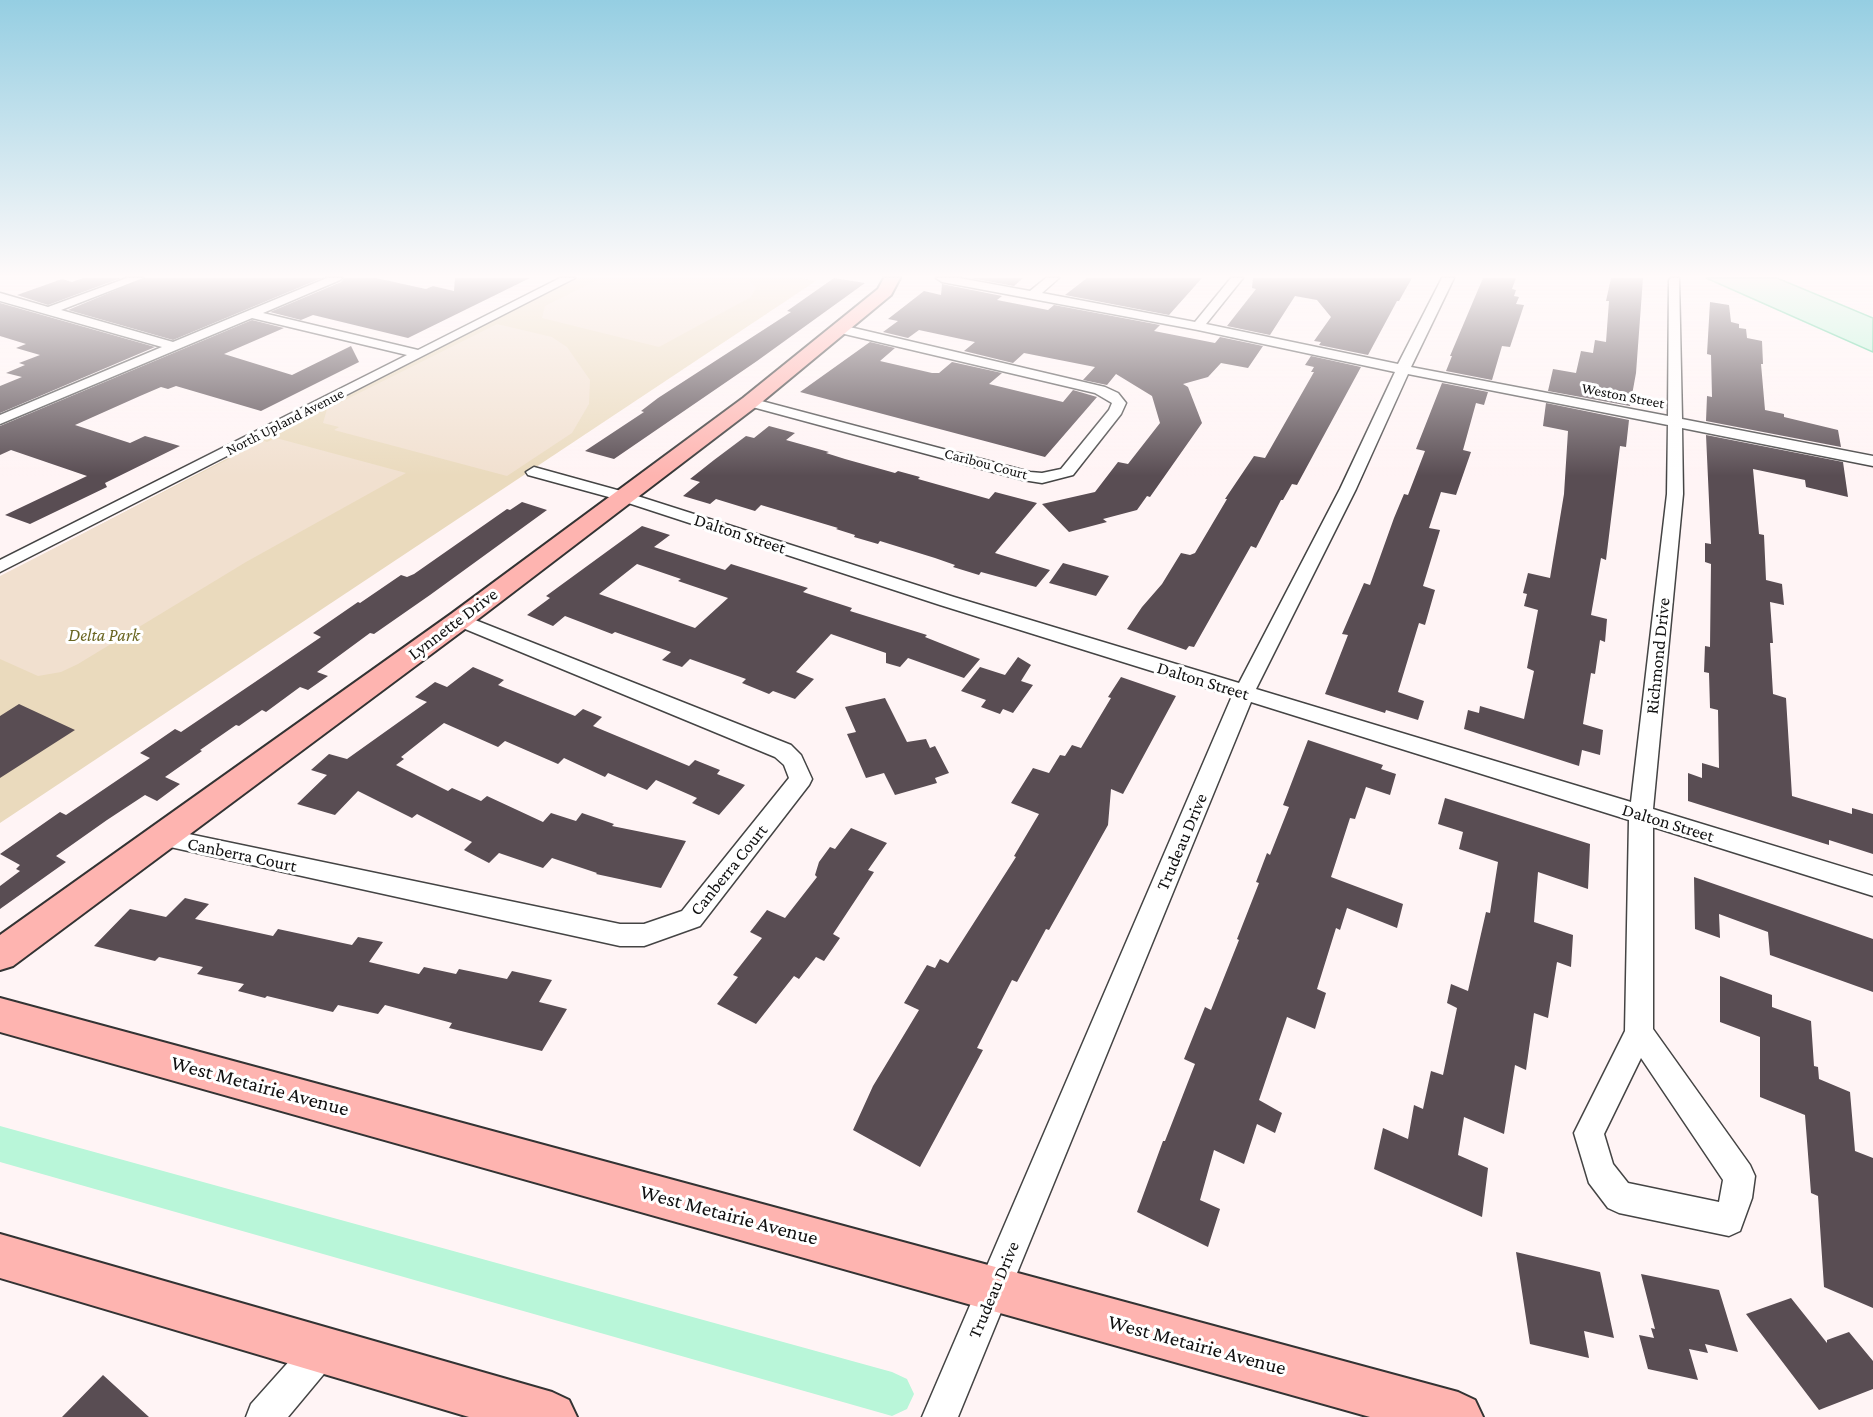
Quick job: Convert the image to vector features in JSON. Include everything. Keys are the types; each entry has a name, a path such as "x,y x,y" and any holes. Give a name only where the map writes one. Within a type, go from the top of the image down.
{"street":[{"path":"166,344 173,346"},
{"path":"0,420 178,344"},
{"path":"378,344 420,354"},
{"name":"North Upland Avenue","path":"0,567 439,344"},
{"name":"Lynnette Drive","path":"0,955 460,620 750,402 822,344"},
{"name":"Caribou Court","path":"750,402 1029,477 1042,478 1066,472 1116,411 1119,403 1113,396 1100,390 905,344"},
{"name":"Weston Street","path":"1284,344 1873,461"},
{"name":"Trudeau Drive","path":"940,1417 1244,693 1348,489 1415,344"},
{"name":"Richmond Drive","path":"1639,1032 1739,1176 1736,1198 1729,1220 1619,1197 1600,1172 1589,1132 1639,1032 1641,815 1675,494 1675,344"},
{"name":"Dalton Street","path":"534,472 622,496 947,602 1873,886"},
{"name":"Canberra Court","path":"160,837 620,934 644,935 691,919 801,779 793,761 783,751 460,620"},
{"name":"West Metairie Avenue","path":"0,1015 1458,1417"},
{"path":"0,1256 552,1417"},
{"path":"264,1417 321,1351"}],"green space":[{"name":"Delta Park","path":"446,344 721,344 0,823 0,577"},
{"path":"457,344 563,344 590,380 589,404 572,433 507,476 334,430 339,427 323,423 327,409"},
{"path":"647,344 664,344 659,347"},
{"path":"276,438 406,473 246,562 78,664 61,672 38,676 0,659 0,576 264,441"}],"shaded area":[{"path":"1855,344 1873,344 1873,352"}],"building":[{"path":"26,344 145,344 155,347 0,413 0,386 22,377 6,373 25,365 19,363 40,355 16,348"},
{"path":"195,344 247,344 224,354 292,375 351,346 359,362 261,411 176,386 168,389 161,387 75,425 130,443 145,436 180,446 105,483 107,487 30,524 5,515 87,476 11,450 0,455 0,426"},
{"path":"741,344 780,344 614,459 585,451 644,412 641,411"},
{"path":"867,344 879,344 895,348 880,361 932,373 939,373 952,362 1002,373 989,384 1063,402 1073,390 1097,397 1045,457 800,392"},
{"path":"972,344 1254,344 1263,346 1248,368 1221,363 1208,377 1183,384 1188,387 1202,423 1150,497 1147,496 1137,510 1103,519 1107,522 1069,532 1042,504 1095,492 1118,462 1128,464 1160,423 1152,396 1116,374 1107,385 1083,380 1095,367 1024,353 1013,363 964,351"},
{"path":"1320,344 1374,344 1368,355"},
{"path":"1455,344 1511,344 1510,347 1502,346 1492,380 1446,371 1452,356 1450,356"},
{"path":"1594,344 1638,344 1630,406 1548,391 1553,369 1576,373 1581,351 1593,353"},
{"path":"1708,344 1762,344 1763,364 1761,364 1765,410 1838,430 1841,447 1706,421 1707,396 1712,397 1711,355 1707,354"},
{"path":"1311,356 1361,367 1297,485 1292,484 1281,500 1256,548 1251,546 1194,647 1189,646 1186,650 1127,629 1162,584 1181,553 1190,555 1195,553 1227,499 1225,499 1254,456 1265,458 1314,372 1311,372 1314,367 1305,365"},
{"path":"1442,383 1488,392 1484,405 1476,403 1463,450 1471,452 1456,495 1441,492 1429,528 1440,530 1423,586 1435,590 1425,625 1419,623 1398,692 1424,701 1418,720 1386,710 1385,713 1325,694 1348,635 1342,634 1364,583 1370,585 1394,518 1404,494 1408,495 1425,451 1416,449"},
{"path":"1546,403 1629,420 1626,447 1620,446 1606,560 1601,558 1591,615 1607,619 1605,642 1600,640 1595,674 1591,673 1583,724 1603,730 1600,755 1582,750 1579,766 1464,729 1468,710 1479,713 1480,706 1524,719 1534,671 1527,668 1538,610 1524,606 1527,594 1523,593 1528,573 1550,578 1564,494 1568,431 1543,426"},
{"path":"769,426 795,433 786,440 845,459 895,473 898,471 920,477 918,479 989,499 995,492 1037,503 995,553 1050,570 1036,587 981,572 979,575 953,567 955,565 935,558 880,541 878,544 854,537 855,535 836,529 838,528 761,505 755,511 716,499 710,504 683,496 700,482 690,479 746,436 754,438"},
{"path":"1706,435 1843,462 1848,497 1806,487 1805,480 1753,469 1759,534 1764,535 1766,580 1782,584 1784,605 1770,602 1773,643 1770,643 1773,694 1786,698 1792,796 1852,814 1852,808 1873,814 1873,854 1829,840 1829,845 1688,801 1688,773 1702,778 1702,763 1719,768 1718,710 1710,708 1709,673 1704,672 1705,646 1710,647 1711,564 1705,562 1705,543 1711,544"},
{"path":"522,502 547,510 430,595 374,634 370,633 317,672 328,676 308,690 300,687 266,712 262,710 200,750 202,751 165,777 180,784 157,801 145,795 107,820 56,856 66,862 0,909 0,886 20,871 16,869 20,865 0,854 60,812 66,815 150,758 140,753 175,729 181,732 321,637 313,633 358,602 360,603 401,575 407,577 414,574 507,509 510,510"},
{"path":"642,526 670,535 654,547 725,570 731,564 808,588 803,592 852,608 850,611 927,635 925,637 980,659 964,678 908,658 900,667 886,663 886,653 831,634 796,672 814,679 795,699 773,691 769,694 742,683 746,679 690,659 682,667 662,660 671,652 615,632 612,634 565,616 553,626 527,615 550,598 546,596","holes":["637,564 681,579 678,581 728,598 695,628 599,594"]},
{"path":"1063,563 1109,576 1096,596 1049,583"},
{"path":"1018,657 1031,665 1021,681 1033,685 1013,713 1003,709 1000,714 981,707 986,700 961,691 980,667 1005,675"},
{"path":"473,667 504,680 498,685 575,716 583,709 602,717 593,726 689,766 695,760 720,770 717,774 745,785 719,815 692,803 697,798 656,780 647,790 608,773 605,777 564,758 558,764 505,741 498,747 444,723 401,757 404,759 396,765 448,791 452,788 481,801 487,796 543,822 551,813 576,821 582,813 614,824 612,826 686,841 661,888 596,874 552,858 543,868 499,853 489,863 464,850 472,842 417,814 412,818 358,791 335,815 297,804 327,775 311,770 329,754 347,759 427,702 415,697 435,682 447,687"},
{"path":"1121,677 1176,696 1123,794 1111,789 1108,825 1017,982 1012,980 977,1048 983,1050 920,1167 853,1130 873,1086 919,1010 904,1003 927,965 935,968 940,959 948,963 1016,857 1014,856 1039,814 1011,803 1033,768 1049,773 1060,755 1065,756 1072,745 1081,748"},
{"path":"885,698 907,742 926,739 930,748 935,746 949,773 935,778 937,783 895,795 884,773 866,778 847,734 856,732 845,707"},
{"path":"19,704 75,730 0,778 0,716"},
{"path":"1308,740 1383,765 1381,769 1396,774 1390,795 1366,787 1355,819 1350,818 1331,877 1403,904 1397,928 1347,908 1340,930 1336,928 1317,989 1326,993 1315,1029 1287,1017 1259,1100 1282,1113 1275,1133 1257,1124 1244,1164 1214,1150 1200,1200 1220,1209 1208,1247 1137,1212 1195,1064 1184,1059 1205,1007 1211,1010 1239,940 1237,939 1259,883 1256,882 1267,853 1270,855 1289,807 1283,805"},
{"path":"1445,798 1590,844 1588,889 1538,872 1534,922 1573,935 1571,967 1557,962 1548,1018 1534,1013 1526,1070 1515,1065 1504,1134 1464,1117 1458,1155 1488,1168 1482,1217 1374,1169 1383,1128 1408,1139 1414,1105 1423,1109 1431,1071 1443,1075 1457,1008 1447,1003 1451,984 1468,991 1486,912 1490,913 1498,862 1459,849 1463,832 1438,824"},
{"path":"851,828 887,843 868,870 874,872 833,934 840,938 824,961 816,957 799,979 794,976 756,1024 717,1004 738,977 733,975 762,938 750,932 767,910 785,918 817,877 815,875 819,862 830,847 835,849"},
{"path":"1694,877 1873,939 1873,992 1770,955 1768,932 1719,914 1720,938 1695,929"},
{"path":"185,898 209,904 195,919 273,936 278,929 352,945 358,937 383,942 369,962 419,974 424,967 456,974 459,969 507,979 512,971 552,980 539,1002 567,1009 542,1051 449,1028 452,1023 385,1005 378,1014 338,1005 333,1012 267,996 265,998 238,991 244,984 197,974 203,967 159,957 155,961 94,946 130,909 166,917"},
{"path":"1720,976 1772,995 1772,1007 1811,1021 1814,1066 1818,1067 1819,1079 1850,1092 1855,1151 1873,1158 1873,1308 1824,1287 1818,1196 1811,1193 1805,1115 1760,1097 1760,1037 1720,1022"},
{"path":"1516,1252 1600,1272 1614,1338 1584,1331 1589,1358 1530,1344"},
{"path":"1641,1274 1719,1290 1738,1352 1705,1344 1708,1353 1689,1349 1698,1380 1648,1369 1639,1335 1654,1338 1651,1328 1655,1329"},
{"path":"1791,1298 1827,1343 1827,1340 1849,1332 1873,1361 1873,1389 1819,1410 1746,1314"},
{"path":"103,1375 149,1417 62,1417"}],"waterway":[{"path":"0,1144 892,1394"}]}
